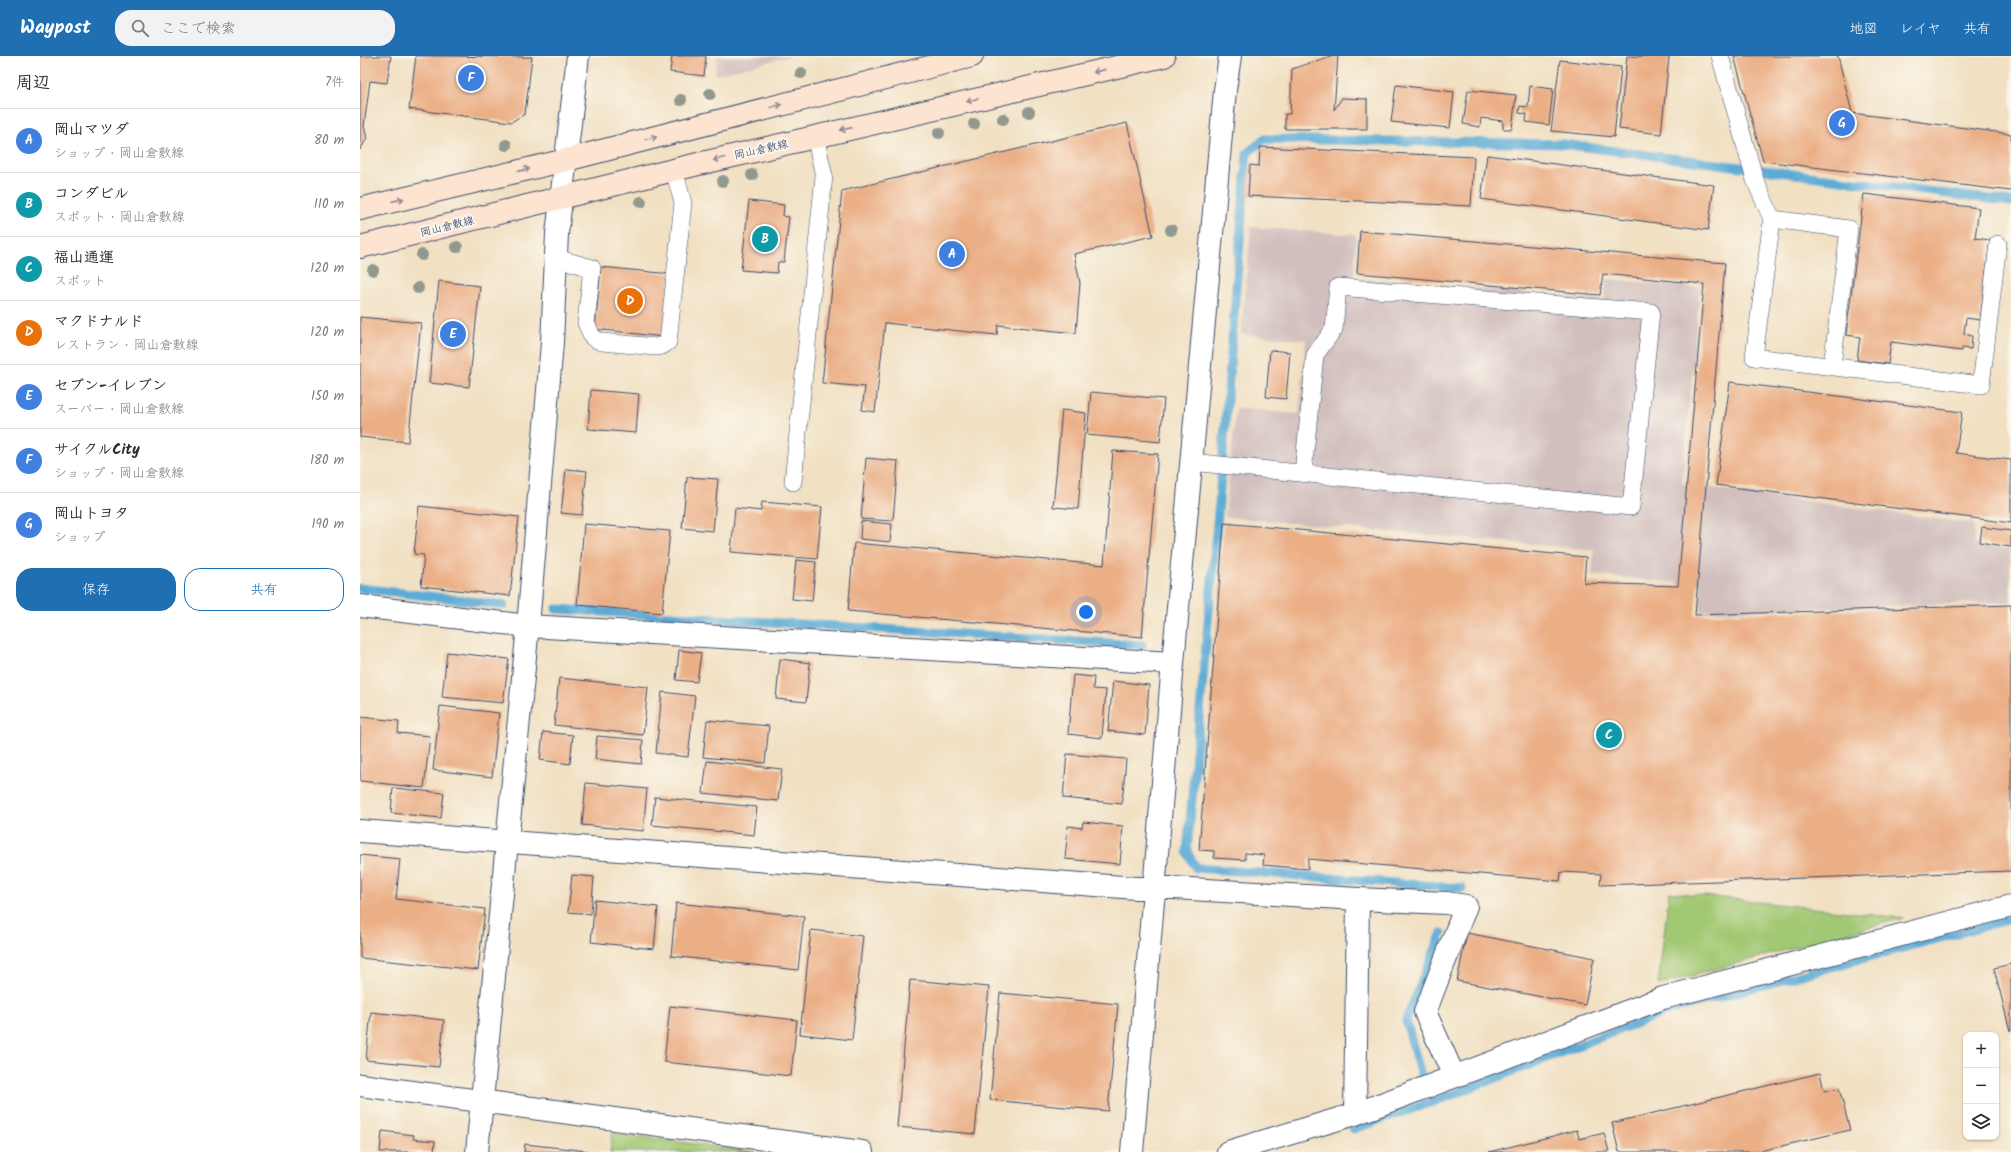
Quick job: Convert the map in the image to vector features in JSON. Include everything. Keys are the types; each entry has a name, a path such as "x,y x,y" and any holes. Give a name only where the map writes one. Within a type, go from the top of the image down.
{"main road":[{"path":"360,209 566,160 972,56"},
{"name":"岡山倉敷線","path":"360,247 814,136 1164,56"}],"street":[{"path":"477,1152 483,1102 506,840 528,626 552,343 556,258 578,56"},
{"path":"1132,1152 1173,663 1225,90 1230,56"},
{"path":"360,606 528,626 1173,663"},
{"path":"360,831 506,840 1154,888 1446,903 1466,906 1425,1012 1454,1076"},
{"path":"1355,1114 1358,899"},
{"path":"1228,1152 1355,1114 1663,998 2011,906"},
{"path":"360,1085 862,1152"}],"lane":[{"path":"1720,56 1755,180 1772,219 1754,357 1981,385 1998,244"},
{"path":"793,482 824,176 814,136"},
{"path":"556,258 592,268 586,323 593,338 602,342 656,347 668,342 683,203 674,170"},
{"path":"1772,219 1849,229 1832,366"},
{"path":"1191,462 1631,507 1651,312 1338,287 1334,330 1315,355 1303,473"}],"shaded area":[{"path":"717,56 791,56 715,75"},
{"path":"1251,227 1356,235 1354,278 1604,300 1607,279 1700,288 1682,484 1974,524 1974,544 2010,550 2011,602 1700,612 1701,585 1592,575 1594,550 1225,517 1236,408 1299,414 1306,340 1241,334"}],"green space":[{"path":"1669,892 1903,918 1658,985"},
{"path":"612,1133 755,1152 610,1152"}],"building":[{"path":"360,56 391,56 387,83 370,81 364,126 367,138 360,150"},
{"path":"416,56 532,57 525,114 511,122 409,109"},
{"path":"672,56 706,56 704,76 670,72"},
{"path":"1331,56 1338,56 1334,110 1342,98 1367,99 1367,129 1285,129 1285,114 1290,114 1292,69"},
{"path":"1627,56 1669,57 1661,134 1619,129"},
{"path":"1734,56 1838,56 1852,113 2011,134 2011,191 1763,161"},
{"path":"1560,60 1621,67 1614,137 1551,131"},
{"path":"1396,85 1454,92 1450,128 1391,122"},
{"path":"1530,86 1553,89 1549,125 1526,122 1527,114 1519,113 1520,106 1528,107"},
{"path":"1468,90 1516,95 1512,129 1503,129 1503,121 1481,118 1480,127 1463,124"},
{"path":"1127,123 1153,236 1074,254 1080,283 1076,333 998,325 997,335 885,323 875,412 862,410 865,387 822,383 842,191"},
{"path":"1260,147 1474,157 1471,206 1248,196 1250,165 1259,166"},
{"path":"1487,155 1714,185 1708,230 1481,199"},
{"path":"1864,194 1979,208 1975,238 1990,240 1980,320 1966,318 1964,334 1972,336 1971,349 1962,348 1962,351 1891,342 1888,364 1857,360 1860,337 1846,335"},
{"path":"749,201 784,205 783,216 789,217 784,262 778,262 777,273 741,270"},
{"path":"1360,231 1725,263 1695,615 2011,605 2011,871 1600,885 1601,874 1561,872 1560,881 1308,859 1308,869 1263,865 1264,855 1245,853 1245,860 1214,858 1214,851 1199,850 1224,523 1586,557 1584,583 1678,586 1704,284 1603,274 1600,295 1357,273"},
{"path":"601,267 671,274 664,337 595,329"},
{"path":"439,281 480,286 469,387 429,383"},
{"path":"360,317 421,323 408,442 360,437"},
{"path":"1270,350 1290,352 1286,399 1266,397"},
{"path":"1730,382 1962,412 1956,453 2011,460 2011,523 1716,485"},
{"path":"591,390 639,394 636,433 588,429"},
{"path":"1091,392 1164,399 1160,442 1087,435"},
{"path":"1062,410 1086,413 1078,509 1053,507"},
{"path":"1113,451 1158,454 1142,637 848,611 854,543 1104,565"},
{"path":"866,458 898,461 893,521 861,519"},
{"path":"566,469 587,471 582,515 561,513"},
{"path":"687,477 718,479 713,531 682,528"},
{"path":"762,502 822,507 817,559 731,552 735,508 761,511"},
{"path":"419,506 519,517 510,596 421,586 424,555 414,554"},
{"path":"861,521 892,524 890,542 860,539"},
{"path":"584,524 670,531 662,613 577,605"},
{"path":"1982,527 2011,531 2011,547 1980,542"},
{"path":"796,560 816,562 812,601 792,599"},
{"path":"679,650 701,653 697,682 676,680"},
{"path":"447,652 509,659 503,703 442,697"},
{"path":"780,659 810,663 806,702 776,699"},
{"path":"1073,675 1094,677 1093,689 1106,690 1102,738 1068,734"},
{"path":"559,678 648,687 643,735 554,725"},
{"path":"1113,681 1149,685 1145,735 1108,731"},
{"path":"662,692 695,696 688,757 656,753"},
{"path":"440,706 499,713 492,777 433,770"},
{"path":"360,717 399,721 398,733 430,736 424,788 360,781"},
{"path":"707,720 769,726 765,763 703,757"},
{"path":"543,732 573,735 570,764 540,760"},
{"path":"597,736 643,740 641,764 595,759"},
{"path":"1067,754 1126,759 1122,804 1063,798"},
{"path":"707,761 782,769 778,801 703,793"},
{"path":"586,783 647,789 643,831 582,825"},
{"path":"393,788 444,793 441,818 391,813"},
{"path":"655,797 757,807 754,835 652,825"},
{"path":"1083,822 1123,826 1120,864 1065,859 1068,826 1082,828"},
{"path":"360,855 400,859 396,899 485,909 478,970 360,958"},
{"path":"572,875 594,877 591,914 568,912"},
{"path":"595,900 658,907 654,949 591,942"},
{"path":"676,903 804,916 798,970 671,956"},
{"path":"811,930 863,936 852,1040 800,1034"},
{"path":"1467,933 1594,958 1585,1005 1457,981"},
{"path":"2011,964 2011,1031 2010,1031 1994,968"},
{"path":"910,980 989,987 975,1134 897,1127"},
{"path":"1000,993 1118,1004 1108,1111 990,1100"},
{"path":"670,1006 797,1020 791,1076 664,1062"},
{"path":"371,1012 444,1020 439,1067 366,1060"},
{"path":"1820,1073 1824,1091 1839,1088 1850,1130 1756,1152 1619,1152 1612,1123"},
{"path":"1577,1130 1579,1139 1604,1133 1609,1152 1489,1152"},
{"path":"382,1131 414,1135 413,1139 435,1141 434,1152 380,1152"},
{"path":"525,1144 588,1151 588,1152 524,1152"}],"waterway":[{"path":"1462,888 1196,868 1187,852 1219,502 1247,153 1265,139 1562,144 2011,202"},
{"path":"360,588 504,605"},
{"path":"556,609 1142,645"},
{"path":"1353,1129 1444,1098 1670,1010 2011,919"},
{"path":"1421,1075 1406,1020 1442,933"}],"place":[{"name":"サイクルCity","path":"471,78"},
{"name":"岡山トヨタ","path":"1842,123"},
{"name":"コンダビル","path":"765,239"},
{"name":"岡山マツダ","path":"952,254"},
{"name":"マクドナルド","path":"630,301"},
{"name":"セブン-イレブン","path":"453,334"},
{"name":"福山通運","path":"1609,735"}]}
